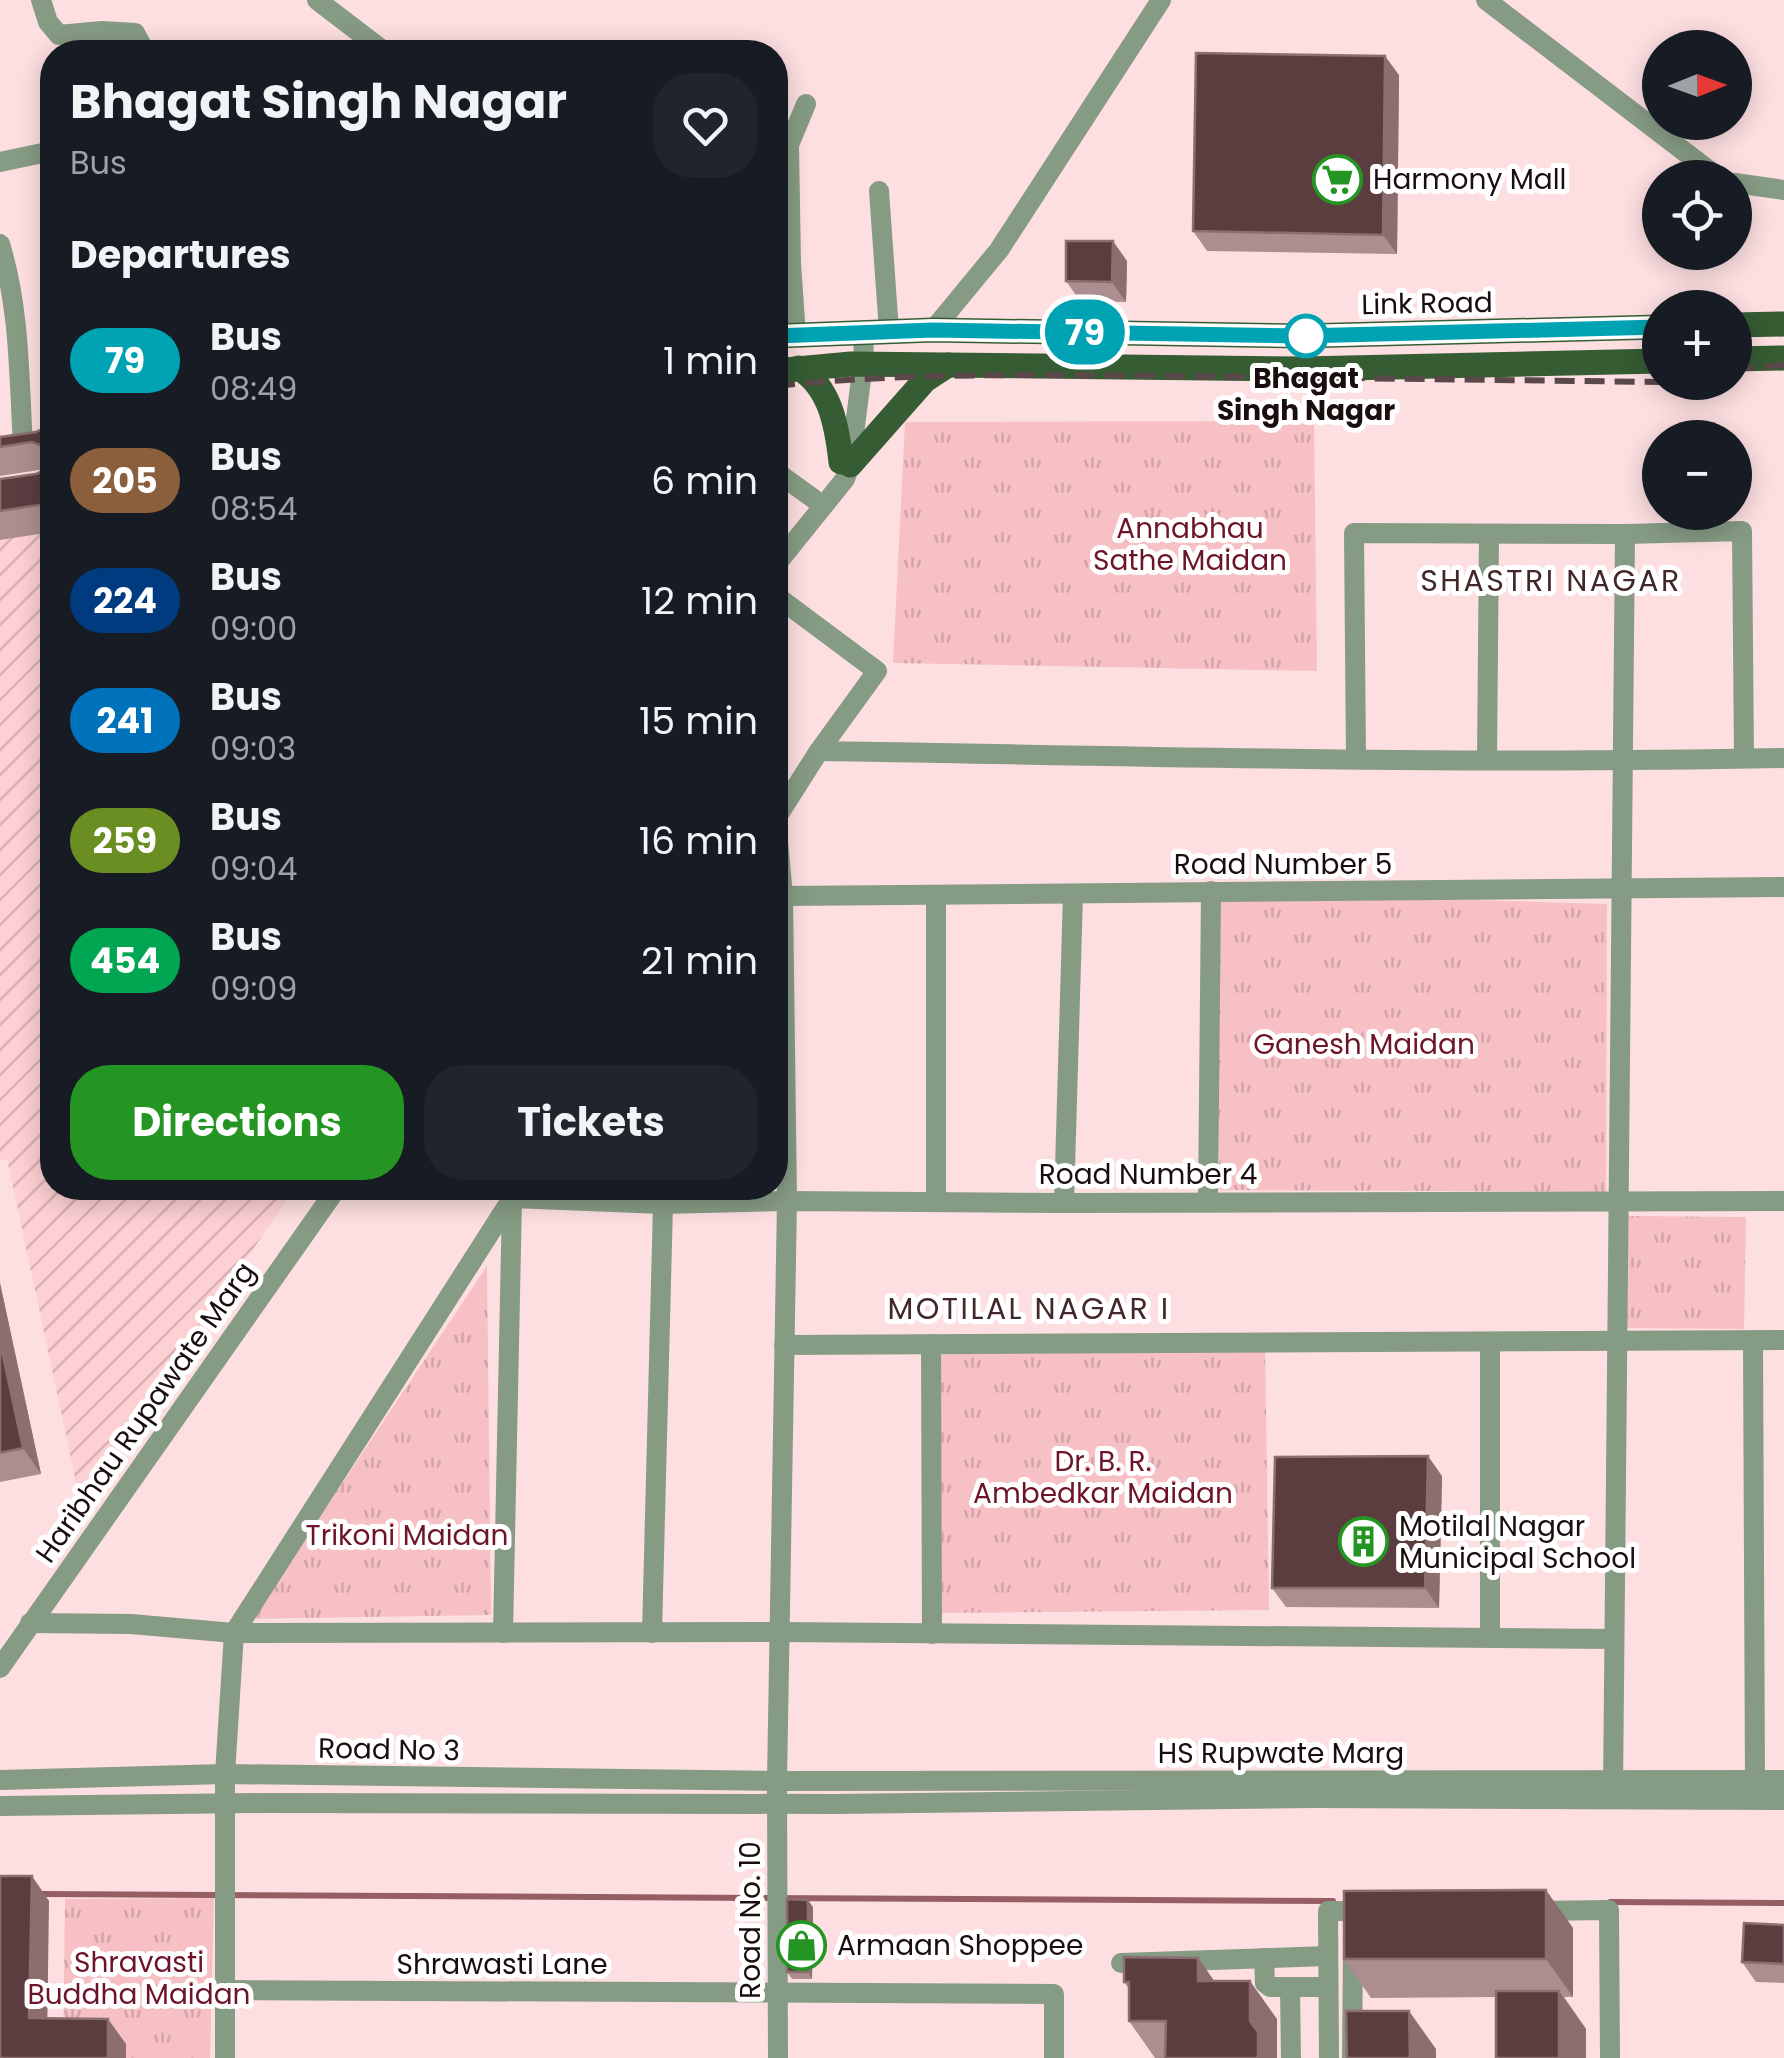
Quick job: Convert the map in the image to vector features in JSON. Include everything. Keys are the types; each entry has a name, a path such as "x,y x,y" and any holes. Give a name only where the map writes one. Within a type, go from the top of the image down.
{"main road":[{"path":"1752,325 1784,324"},
{"name":"Link Road","path":"788,336 933,330 1301,336 1642,327"},
{"path":"1752,359 1784,358"},
{"path":"788,369 857,364 1303,369 1642,361"},
{"path":"846,464 925,380 948,365"},
{"path":"788,369 811,376 820,386 837,426 846,464"},
{"path":"11,448 40,444"}],"street":[{"path":"41,0 48,22 58,35 135,33 138,40"},
{"path":"317,0 369,40"},
{"path":"933,330 999,250 1161,0"},
{"path":"1486,0 1696,160"},
{"path":"788,307 789,145 806,104"},
{"path":"0,162 40,154"},
{"path":"1752,185 1784,190"},
{"path":"788,550 845,480 857,364 868,332 879,191"},
{"path":"0,244 16,316 11,448"},
{"path":"788,529 846,464"},
{"path":"788,480 814,499"},
{"path":"1356,759 1354,533 1742,531 1744,758"},
{"path":"1487,760 1489,534"},
{"path":"1625,534 1613,1790 1784,1800 1784,1780"},
{"path":"788,605 877,670 788,801"},
{"path":"819,751 1487,760 1784,758"},
{"name":"Road Number 5","path":"788,896 1784,887"},
{"path":"1208,1201 1211,892"},
{"path":"1064,1203 1073,894"},
{"path":"936,895 936,1201"},
{"name":"Haribhau Rupawate Marg","path":"0,1668 329,1200"},
{"path":"226,2058 224,1774 234,1633 504,1200"},
{"path":"503,1633 510,1200"},
{"name":"Road Number 4","path":"616,1200 663,1204 1784,1201"},
{"name":"Road No. 10","path":"778,2058 777,1781 786,1201"},
{"path":"652,1633 663,1204"},
{"path":"1753,1340 1755,1780"},
{"path":"784,1345 1784,1340"},
{"path":"1490,1342 1490,1638"},
{"path":"931,1344 932,1634"},
{"path":"30,1624 131,1624 234,1633 780,1632 1614,1639"},
{"name":"Road No 3","path":"0,1780 224,1774 777,1781"},
{"name":"HS Rupwate Marg","path":"777,1781 938,1791 1613,1790 1784,1780"},
{"path":"0,1806 777,1804 938,1791"},
{"path":"1329,2058 1328,1911 1391,1910"},
{"path":"1523,1910 1609,1910 1610,2058"},
{"path":"1352,2058 1353,1911"},
{"path":"1121,1962 1328,1956"},
{"path":"1264,1958 1265,1983 1270,1987 1328,1987"},
{"path":"1290,1988 1290,2058"},
{"name":"Shrawasti Lane","path":"225,1990 1054,1994 1054,2058"},
{"path":"1328,2024 1352,2022"}],"shaded area":[{"path":"40,533 40,1200 288,1200 79,1496 7,1159 0,1160 0,539"}],"green space":[{"name":"Annabhau Sathe Maidan","path":"1314,421 1317,671 893,663 905,422"},
{"name":"Ganesh Maidan","path":"1212,892 1607,904 1606,1192 1220,1190"},
{"path":"1628,1216 1746,1217 1744,1329 1627,1328"},
{"name":"Trikoni Maidan","path":"487,1266 491,1615 243,1619 267,1596"},
{"name":"Dr. B. R. Ambedkar Maidan","path":"1265,1343 1269,1610 940,1613 937,1344"},
{"name":"Shravasti Buddha Maidan","path":"214,1898 210,2058 63,2058 65,1899"}],"building":[{"path":"1196,53 1385,56 1383,235 1193,231"},
{"path":"1066,241 1113,241 1112,282 1066,281"},
{"path":"40,430 40,445 32,442 0,447 0,437"},
{"path":"40,472 40,505 0,511 0,479"},
{"path":"0,1342 23,1448 0,1453"},
{"name":"Motilal Nagar Municipal School","path":"1428,1456 1425,1588 1272,1588 1275,1457"},
{"path":"0,1876 32,1876 29,2018 108,2019 108,2058 0,2058"},
{"path":"1546,1890 1546,1959 1344,1959 1344,1891"},
{"name":"Armaan Shoppee","path":"787,1899 808,1900 808,1972 787,1972"},
{"path":"1744,1923 1784,1925 1784,1964 1742,1962"},
{"path":"1124,1957 1198,1958 1198,1981 1250,1981 1250,2021 1258,2032 1258,2058 1165,2058 1166,2021 1129,2021 1129,1982 1124,1982"},
{"path":"1496,1991 1559,1991 1559,2058 1496,2058"},
{"path":"1346,2011 1409,2011 1410,2058 1347,2058"}],"waterway":[{"path":"40,1894 1333,1901"},
{"path":"1610,1902 1784,1903"}],"railway":[{"path":"1752,368 1784,365"},
{"path":"788,385 877,378 1030,375 1642,382"}],"bus line":[{"name":"79","path":"788,335 933,330 1301,336 1642,327"}],"place":[{"name":"Harmony Mall","path":"1338,179"},
{"name":"Bhagat Singh Nagar","path":"1306,336"},
{"name":"Motilal Nagar Municipal School","path":"1364,1542"},
{"name":"Armaan Shoppee","path":"802,1945"}],"district":[{"name":"SHASTRI NAGAR","path":"1551,581"},
{"name":"MOTILAL NAGAR I","path":"1029,1309"}]}
